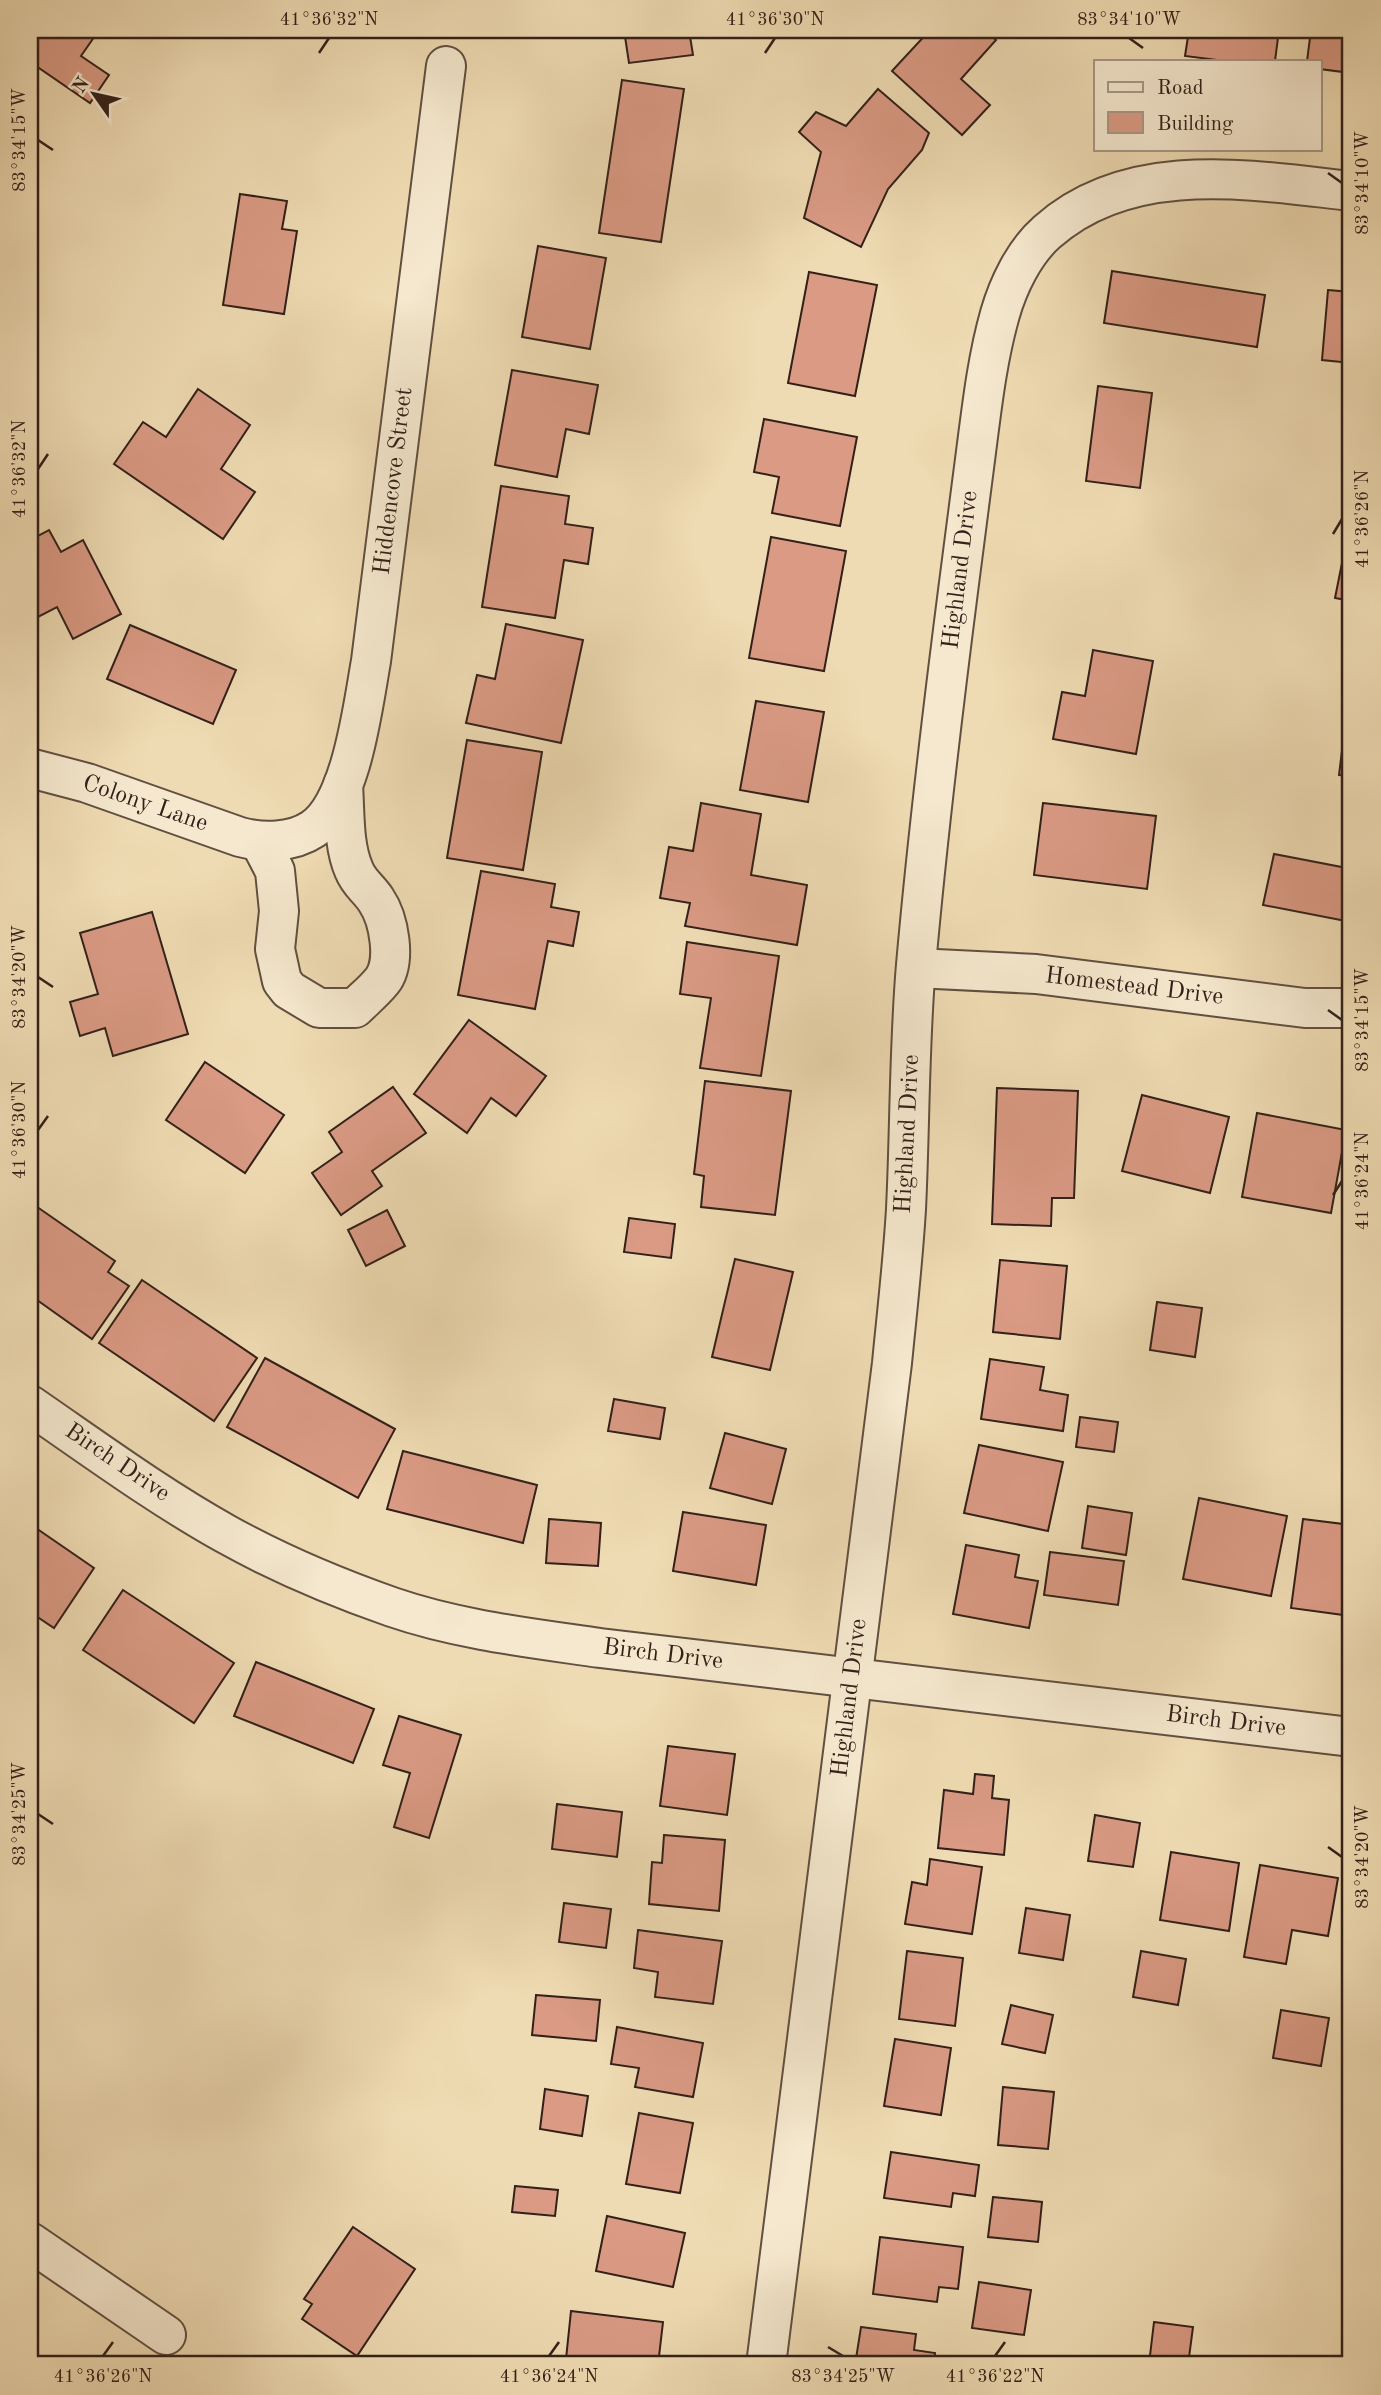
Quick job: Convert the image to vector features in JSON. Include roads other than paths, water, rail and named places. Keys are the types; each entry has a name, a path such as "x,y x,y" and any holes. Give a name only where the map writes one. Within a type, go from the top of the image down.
{"street":[{"name":"Hiddencove Street","path":"260,842 291,839 314,829 333,806 355,751 371,661 446,66"},
{"name":"Highland Drive","path":"766,2365 892,1363 905,1213 916,968 986,370 1001,312 1011,285 1044,234 1071,213 1097,199 1125,189 1153,183 1212,179 1351,191"},
{"name":"Colony Lane","path":"30,768 87,783 260,842"},
{"path":"260,842 275,871 279,911 275,949 282,981 289,990 319,1008 355,1008 384,979 391,948 386,923 376,899 363,887 353,869 347,845 343,785"},
{"name":"Homestead Drive","path":"916,968 1036,974 1305,1008 1351,1008"},
{"name":"Birch Drive","path":"30,1405 121,1468 225,1534 309,1575 394,1608 481,1630 600,1648 1351,1737"},
{"path":"30,2242 166,2335"}]}
